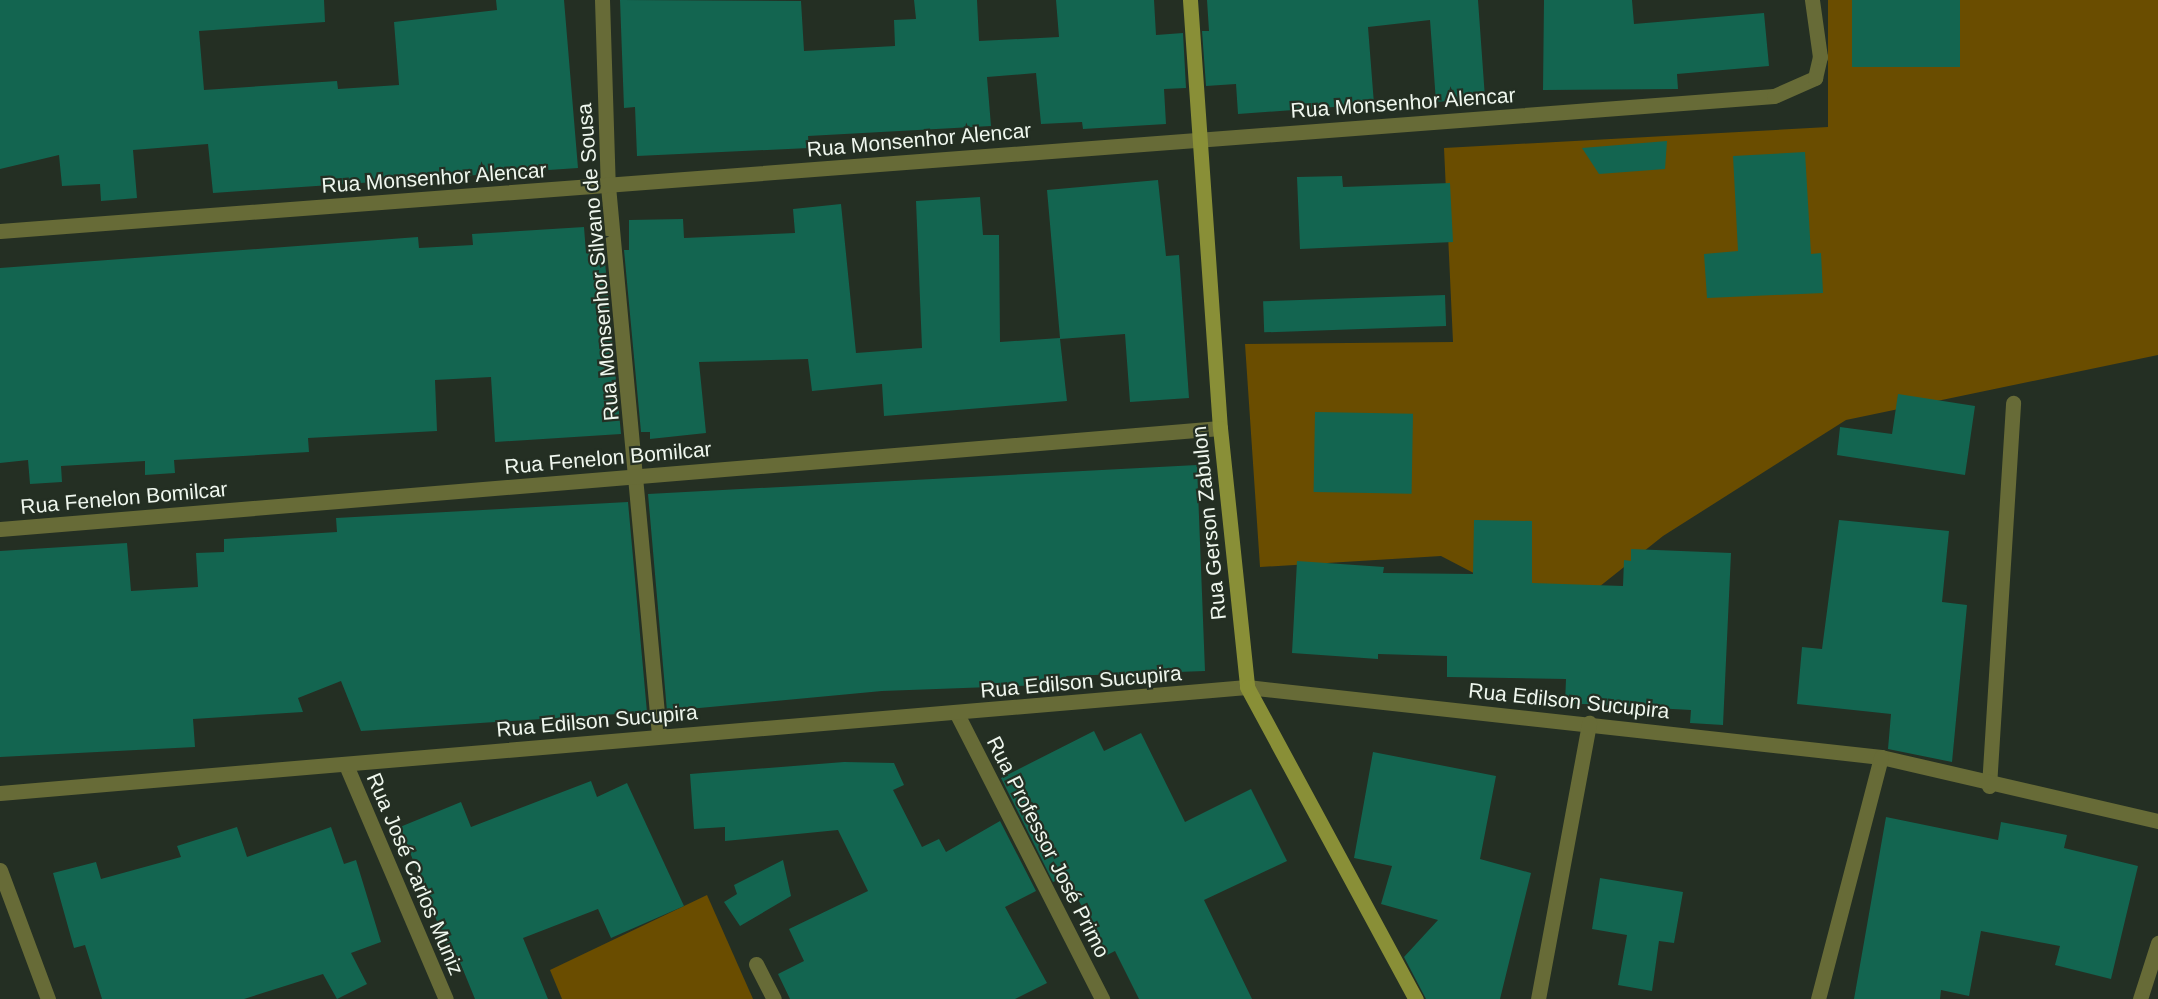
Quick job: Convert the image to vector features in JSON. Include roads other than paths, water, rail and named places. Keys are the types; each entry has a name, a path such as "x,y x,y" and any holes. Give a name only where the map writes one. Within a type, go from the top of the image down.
{"street":[{"name":"Rua Monsenhor Silvano de Sousa","path":"602,0 608,186 638,476 659,735"},
{"name":"Rua Gerson Zabulon","path":"1190,0 1202,139 1220,428 1247,687 1416,999"},
{"name":"Rua Monsenhor Alencar","path":"0,231 1774,96 1815,78 1820,57 1812,0"},
{"path":"1989,786 2013,403"},
{"name":"Rua Fenelon Bomilcar","path":"0,529 1220,428"},
{"name":"Rua Edilson Sucupira","path":"0,793 346,765 659,735 957,714 1247,687 1881,757 1989,786 2158,821"},
{"name":"Rua Professor José Primo","path":"957,714 1102,999"},
{"path":"1538,999 1588,723"},
{"path":"1818,999 1881,757"},
{"name":"Rua José Carlos Muniz","path":"346,765 446,999"},
{"path":"0,870 48,999"},
{"path":"2140,999 2158,943"},
{"path":"756,964 774,999"}]}
